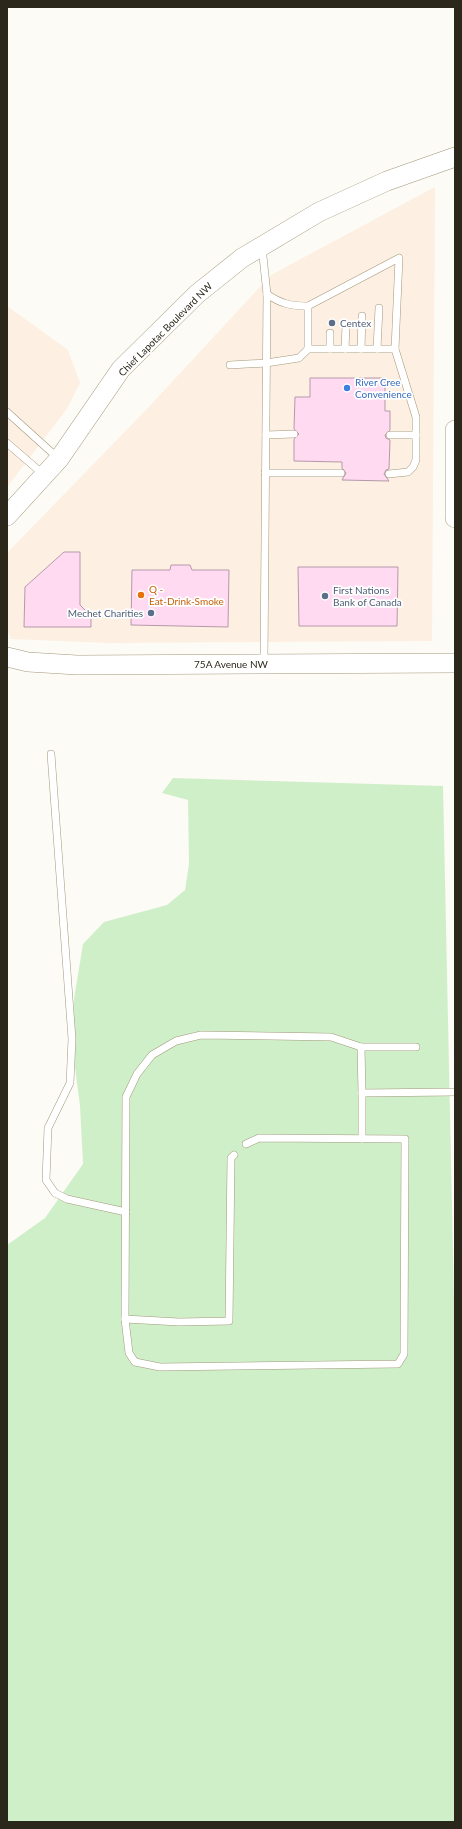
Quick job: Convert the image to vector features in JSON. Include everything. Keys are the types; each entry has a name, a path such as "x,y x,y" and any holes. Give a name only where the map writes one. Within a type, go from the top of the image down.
{"street":[{"name":"Chief Lapotac Boulevard NW","path":"7,516 59,459 121,369 197,294 242,258 319,212 388,181 455,157"},
{"path":"455,430 455,518"},
{"name":"75A Avenue NW","path":"7,657 28,662 77,665 455,663"}],"lane":[{"path":"262,245 267,294 264,664"},
{"path":"267,294 279,302 289,306 308,306 363,280 399,258 395,349 416,417 416,460 413,467 408,472 389,474"},
{"path":"230,365 266,364 299,358 308,349 308,306"},
{"path":"377,349 378,308"},
{"path":"361,349 362,316"},
{"path":"345,349 346,325"},
{"path":"330,333 330,349"},
{"path":"308,349 395,349"},
{"path":"7,412 59,459"},
{"path":"266,435 294,434"},
{"path":"390,435 416,435"},
{"path":"7,443 45,476"},
{"path":"265,473 342,473"},
{"path":"51,754 72,1040 70,1083 48,1128 46,1180 55,1193 67,1199 126,1212"},
{"path":"246,1144 259,1138 405,1139 404,1354 398,1364 160,1367 135,1362 129,1353 125,1319 126,1097 137,1074 152,1055 176,1041 201,1035 331,1037 362,1047 416,1047"},
{"path":"362,1047 362,1139"},
{"path":"362,1093 455,1092"},
{"path":"125,1319 179,1322 229,1321 231,1158 234,1155"}],"shaded area":[{"path":"435,187 432,641 108,643 11,639 7,630 7,553 146,410 271,275"},
{"path":"7,306 68,350 80,383 66,410 7,487"}],"green space":[{"path":"173,778 443,786 455,1347 455,1822 7,1822 7,1245 45,1218 83,1164 80,1106 73,1051 74,999 83,944 104,922 167,905 185,890 189,864 188,800 162,793"}],"building":[{"path":"310,378 385,378 385,411 390,411 390,430 385,435 386,438 390,440 389,469 386,470 384,474 389,481 342,480 346,473 342,468 342,462 294,461 294,439 299,434 294,429 295,397 310,397"},
{"path":"64,552 80,552 80,605 91,616 91,627 24,627 25,587"},
{"path":"171,565 190,565 192,570 229,570 228,627 131,625 132,570 170,570"},
{"path":"298,567 398,567 397,626 299,626"}],"place":[{"name":"Centex","path":"332,323"},
{"name":"River Cree Convenience","path":"347,388"},
{"name":"Q - Eat-Drink-Smoke","path":"141,595"},
{"name":"First Nations Bank of Canada","path":"325,596"},
{"name":"Mechet Charities","path":"151,613"}]}
